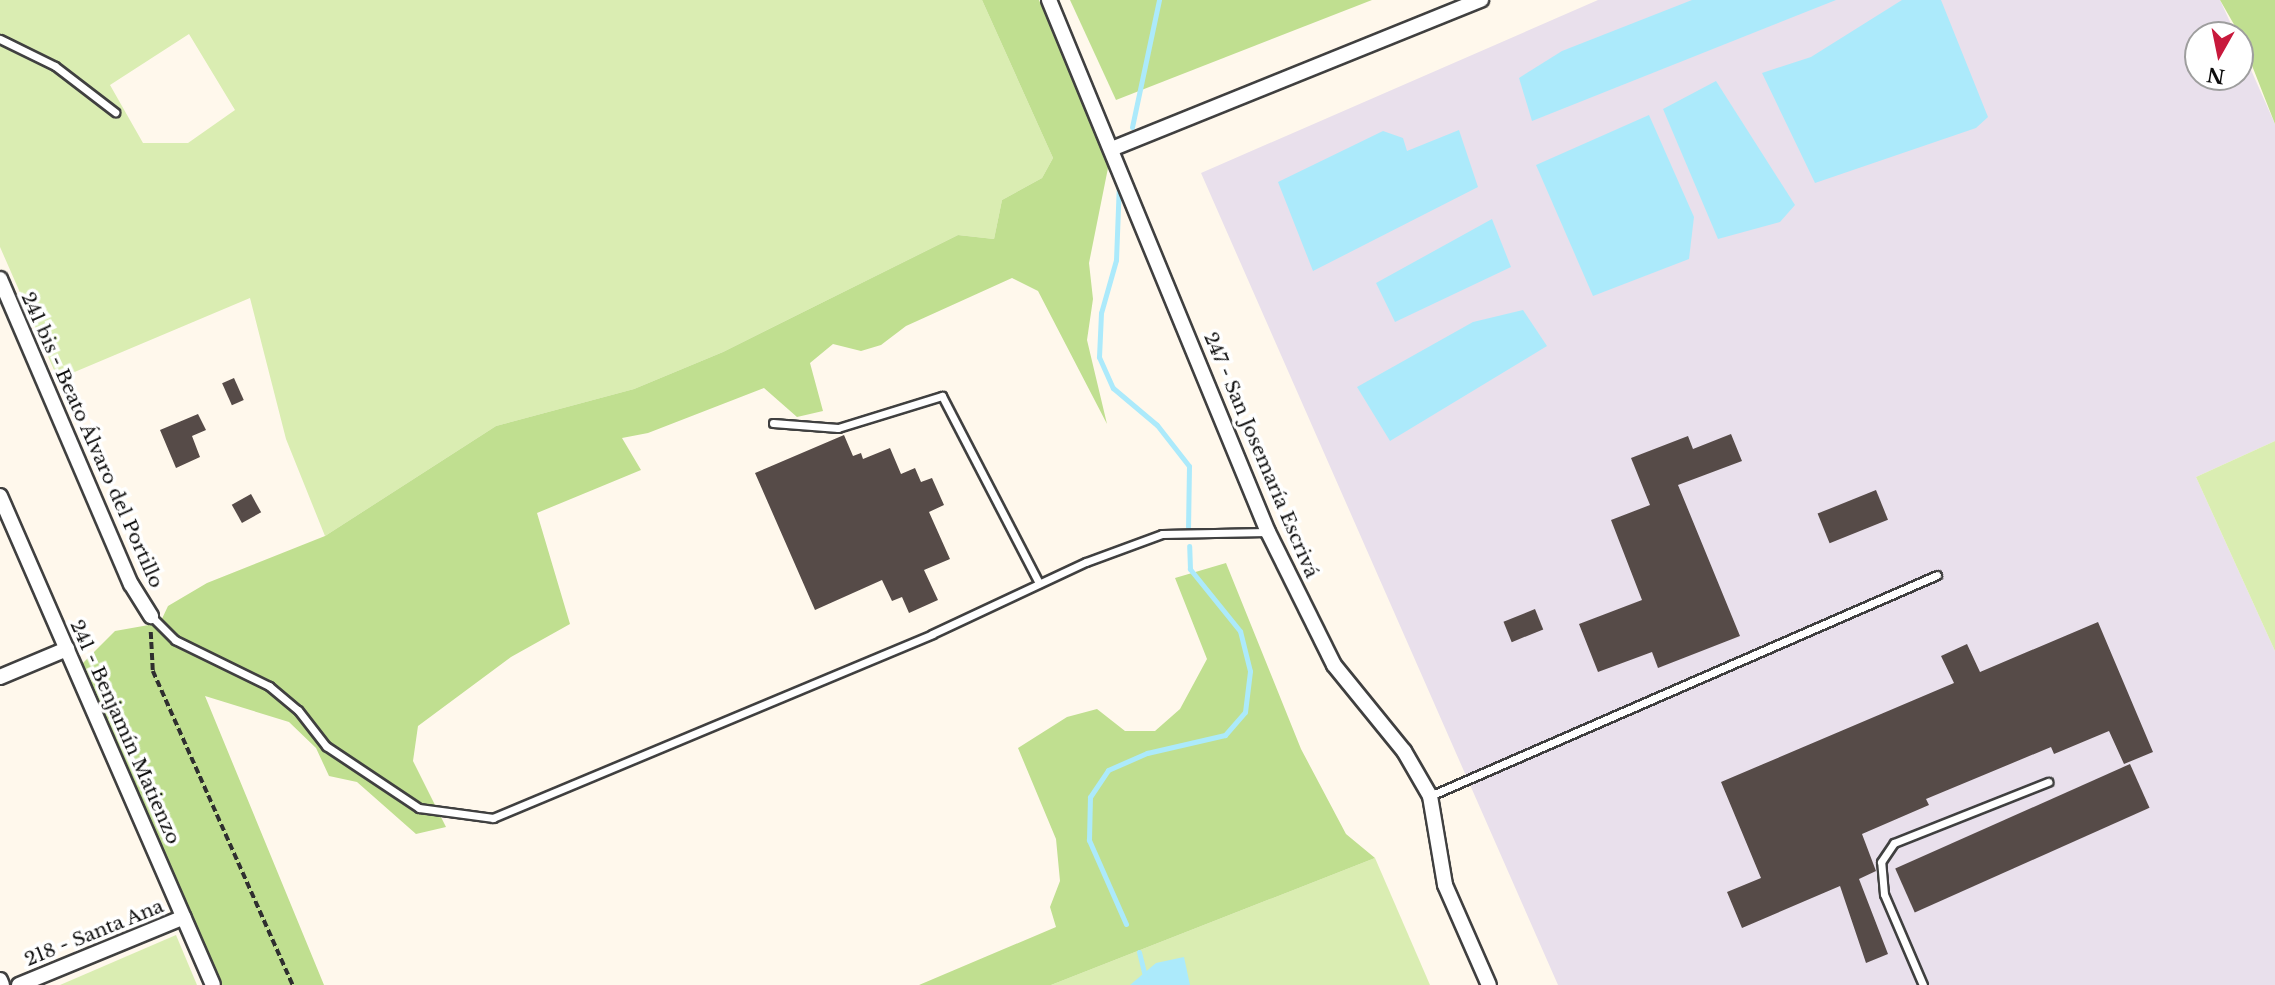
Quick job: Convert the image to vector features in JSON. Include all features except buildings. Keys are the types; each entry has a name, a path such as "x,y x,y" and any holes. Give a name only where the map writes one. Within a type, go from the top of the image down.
{"street":[{"name":"247 - San Josemaría Escrivá","path":"1049,0 1114,148 1268,532 1334,665 1404,751 1430,796 1444,885 1489,985"},
{"path":"1114,148 1481,0"},
{"name":"241 bis - Beato Álvaro del Portillo","path":"0,279 131,584 151,616"},
{"name":"241 - Benjamín Matienzo","path":"0,496 213,985"},
{"path":"0,677 67,649"},
{"name":"218 - Santa Ana","path":"19,985 184,917"},
{"path":"0,980 2,985"}],"lane":[{"path":"0,39 55,66 115,112"},
{"path":"773,423 838,428 943,397 1040,583"},
{"path":"151,616 175,640 269,686 299,710 326,746 419,808 493,818 1040,583 1163,534 1268,532"},
{"path":"1430,796 1937,575"},
{"path":"1923,985 1884,894 1881,862 1894,843 2048,782"}],"path":[{"path":"151,616 153,671 293,985"}],"shaded area":[{"path":"1598,0 2220,0 2230,21 2184,21 2184,91 2254,91 2254,77 2275,124 2275,441 2196,477 2275,651 2275,985 1558,985 1201,173"}],"green space":[{"path":"0,0 982,0 1053,158 1042,178 1002,200 994,239 958,235 723,352 634,389 496,426 325,536 286,439 250,298 58,379 0,247","holes":["189,34 235,110 188,143 143,143 110,85"]},
{"path":"982,0 1039,0 1110,158 1089,263 1093,299 1087,340 1107,424 1038,291 1012,278 906,326 881,345 861,351 833,344 810,363 823,411 797,417 764,388 648,433 622,438 641,470 537,513 570,624 511,657 418,726 413,761 446,827 416,834 357,782 329,776 316,748 289,722 205,696 324,985 220,985 82,664 115,631 160,623 168,606 207,583 325,536 496,426 634,389 723,352 958,235 994,239 1002,200 1042,178 1053,158"},
{"path":"1070,0 1372,0 1116,100"},
{"path":"2220,0 2275,0 2275,124 2254,71 2254,21 2232,21"},
{"path":"2275,441 2275,651 2196,477"},
{"path":"1226,563 1301,749 1346,834 1375,858 1051,985 919,985 1056,927 1050,907 1060,881 1056,839 1018,748 1067,717 1097,709 1125,731 1155,731 1180,709 1207,659 1175,578"},
{"path":"1375,858 1430,985 1051,985"},
{"path":"176,935 197,985 60,985"}],"water":[{"path":"1692,0 1836,0 1532,121 1519,78 1562,51"},
{"path":"1902,0 1941,0 1988,117 1976,128 1815,183 1762,73 1811,57"},
{"path":"1716,81 1795,205 1780,222 1718,239 1663,109"},
{"path":"1649,115 1694,217 1689,259 1593,296 1536,165"},
{"path":"1459,130 1478,187 1313,271 1278,182 1383,131 1403,138 1407,151"},
{"path":"1492,219 1511,267 1395,322 1376,283"},
{"path":"1523,310 1547,346 1390,441 1357,387 1473,322"},
{"path":"1184,957 1190,985 1130,985 1156,963"}],"waterway":[{"path":"1132,127 1159,0"},
{"path":"1119,182 1116,260 1101,313 1099,357 1113,388 1157,425 1189,466 1188,527"},
{"path":"1126,924 1089,840 1090,797 1108,770 1147,753 1225,735 1245,712 1250,671 1240,631 1190,569 1189,546"},
{"path":"1139,952 1147,985"}]}
